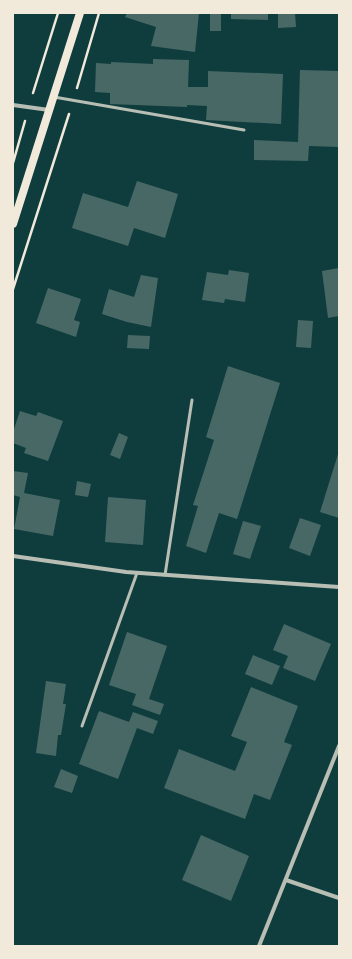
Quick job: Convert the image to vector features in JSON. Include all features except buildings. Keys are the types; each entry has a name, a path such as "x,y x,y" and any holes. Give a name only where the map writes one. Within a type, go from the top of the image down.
{"main road":[{"path":"13,224 80,13"}],"street":[{"path":"13,105 49,110"},
{"path":"13,556 137,573 339,587"},
{"path":"259,946 339,746"},
{"path":"286,880 339,898"}],"lane":[{"path":"54,97 244,130"},
{"path":"165,575 192,400"},
{"path":"82,726 137,573"}],"path":[{"path":"13,163 58,13"},
{"path":"13,289 74,100 99,13"}]}
